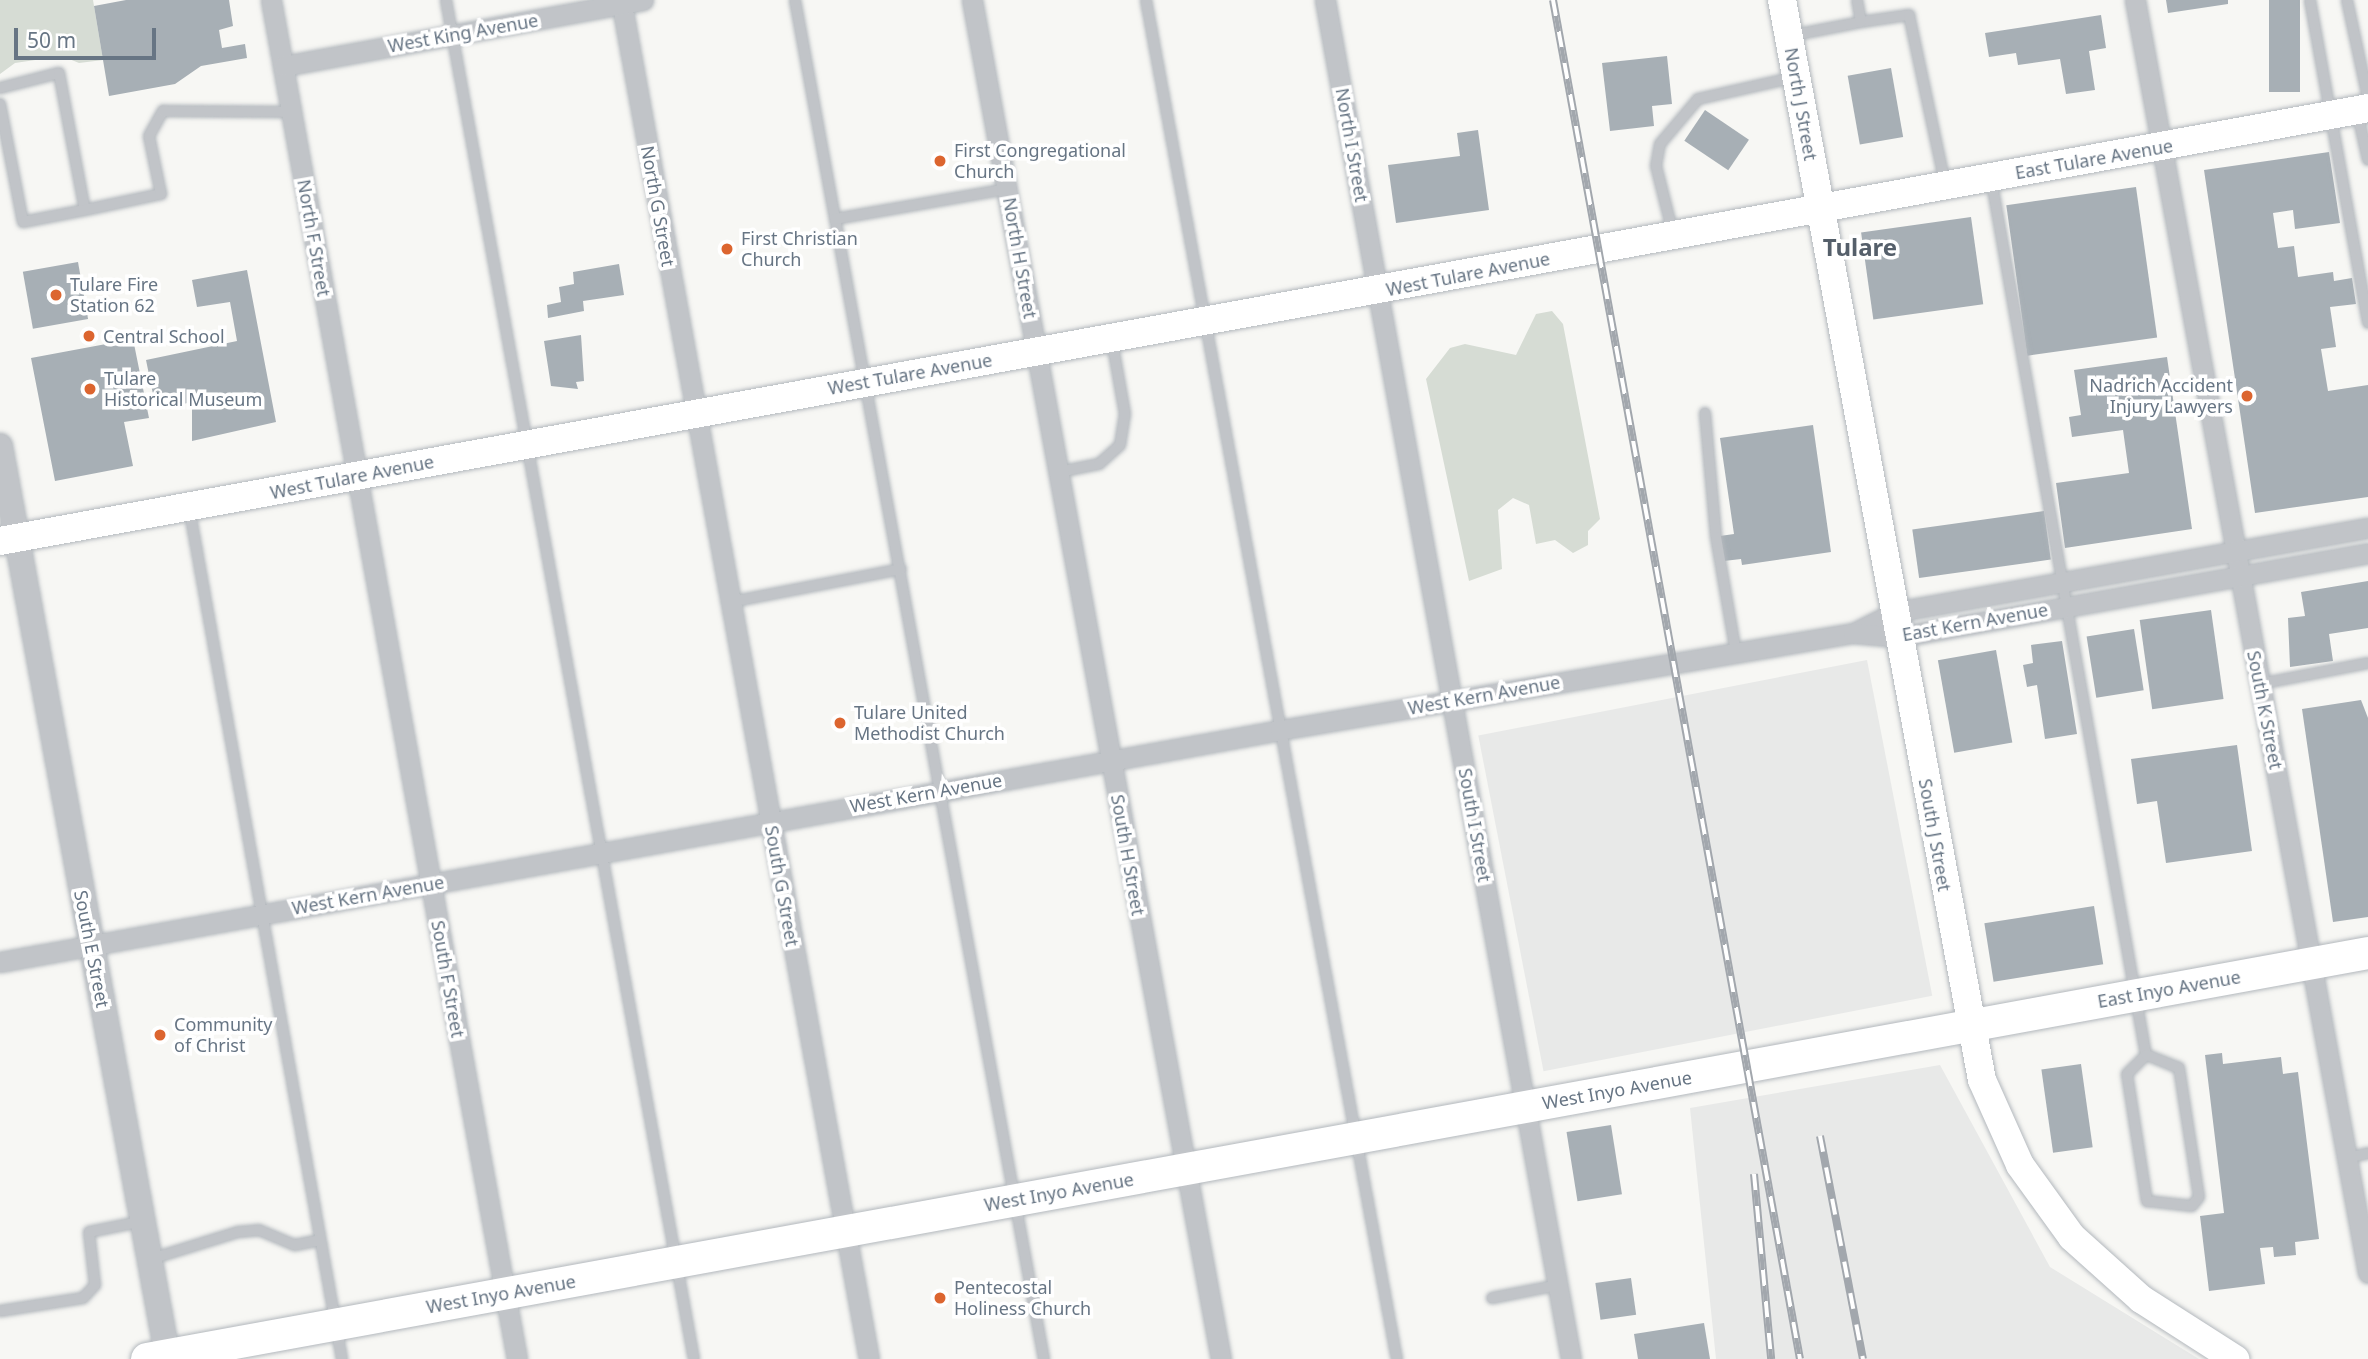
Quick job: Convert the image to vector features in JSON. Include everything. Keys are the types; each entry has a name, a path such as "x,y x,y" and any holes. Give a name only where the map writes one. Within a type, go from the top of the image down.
{"main road":[{"name":"North J Street","path":"1782,0 1820,209"},
{"name":"East Tulare Avenue","path":"1820,209 2164,146 2356,107"},
{"name":"West Tulare Avenue","path":"8,540 696,412 1378,291 1820,209"},
{"name":"South J Street","path":"1820,209 1970,1025 2000,1129 2043,1203 2105,1271 2235,1359"},
{"name":"East Inyo Avenue","path":"1970,1025 2368,953"},
{"name":"West Inyo Avenue","path":"161,1358 1970,1025"}],"street":[{"name":"North F Street","path":"271,0 356,476"},
{"name":"West King Avenue","path":"284,66 643,0"},
{"name":"North H Street","path":"972,0 1037,351"},
{"name":"North I Street","path":"1325,0 1378,291"},
{"name":"South K Street","path":"2135,0 2164,146 2368,1273"},
{"name":"North G Street","path":"622,2 696,412"},
{"name":"South I Street","path":"1378,291 1572,1359"},
{"name":"South H Street","path":"1037,351 1221,1359"},
{"name":"South G Street","path":"696,412 869,1359"},
{"name":"South E Street","path":"0,446 8,540 92,946 144,1221 151,1260 161,1358"},
{"name":"South F Street","path":"356,476 517,1359"},
{"name":"East Kern Avenue","path":"1853,633 1896,625 2062,583 2368,528"},
{"name":"East Kern Avenue","path":"1896,625 2066,606 2368,553"},
{"name":"West Kern Avenue","path":"0,962 1111,759 1853,633"}],"lane":[{"path":"446,0 524,445 694,1359"},
{"path":"794,0 943,791 1044,1359"},
{"path":"1146,0 1396,1359"},
{"path":"1857,0 1861,22"},
{"path":"2310,0 2356,107 2368,160"},
{"path":"2347,0 2359,57 2356,107 2368,323"},
{"path":"1789,36 1909,15 1945,186"},
{"path":"0,88 59,73 85,210"},
{"path":"1674,237 1656,166 1660,144 1698,99 1796,77"},
{"path":"0,104 23,222 161,194 149,136 163,111 292,112"},
{"path":"1991,177 2146,1055"},
{"path":"835,219 1008,189"},
{"path":"1059,472 1099,464 1120,445 1125,414 1111,338"},
{"path":"1705,412 1716,537 1736,653"},
{"path":"188,507 342,1359"},
{"path":"731,602 901,569"},
{"path":"2260,684 2368,663"},
{"path":"2146,1055 2179,1068 2199,1197 2192,1206 2147,1201 2127,1074 2146,1055"},
{"path":"2347,1158 2368,1153"},
{"path":"0,1311 83,1298 95,1285 89,1231 144,1221"},
{"path":"151,1260 238,1231 259,1230 295,1245 320,1240"},
{"path":"1492,1298 1558,1285"}],"shaded area":[{"path":"0,0 93,0 103,60 79,63 62,56 15,63 0,74"},
{"path":"1552,311 1563,324 1600,519 1588,531 1588,545 1573,553 1555,540 1536,544 1529,505 1513,498 1498,510 1502,569 1469,581 1426,379 1450,348 1465,344 1516,355 1536,314"},
{"path":"1867,660 1932,996 1544,1071 1478,736"},
{"path":"1940,1065 2050,1267 2199,1359 1716,1359 1690,1108"}],"building":[{"path":"126,0 229,0 233,26 219,30 222,48 245,44 247,58 201,66 175,84 109,96 94,6"},
{"path":"2166,0 2228,0 2228,4 2168,13"},
{"path":"2269,0 2300,0 2300,92 2269,92"},
{"path":"2101,15 2106,48 2089,51 2095,90 2066,94 2060,59 2018,65 2016,53 1989,57 1985,33"},
{"path":"1667,56 1672,104 1652,106 1654,126 1610,131 1602,63"},
{"path":"1891,68 1903,137 1860,145 1848,76"},
{"path":"1705,110 1749,140 1728,170 1684,141"},
{"path":"1478,130 1489,210 1396,223 1388,165 1460,156 1457,133"},
{"path":"2329,152 2340,223 2295,229 2293,210 2273,213 2278,248 2294,246 2298,277 2333,272 2334,281 2352,278 2356,304 2330,307 2336,347 2321,349 2328,391 2368,385 2368,497 2255,513 2204,170"},
{"path":"2136,187 2157,338 2027,356 2006,205"},
{"path":"1971,217 1983,304 1873,320 1861,232"},
{"name":"Tulare Fire Station 62","path":"78,262 88,319 33,329 23,272"},
{"path":"619,264 624,295 583,301 584,311 548,318 547,305 561,302 559,287 574,284 573,272"},
{"path":"247,270 276,422 192,441 192,402 174,406 172,396 154,399 146,360 237,341 230,302 197,307 192,280"},
{"path":"581,335 584,381 576,382 578,389 551,386 544,341"},
{"name":"Tulare Historical Museum","path":"133,339 149,418 124,422 133,466 55,481 31,358"},
{"path":"2167,357 2192,529 2065,548 2056,483 2129,473 2123,430 2072,437 2069,417 2081,415 2074,370"},
{"path":"1813,425 1831,552 1742,565 1741,559 1724,561 1720,536 1734,534 1720,438"},
{"path":"2044,511 2051,560 1919,578 1912,530"},
{"path":"2368,581 2368,628 2329,634 2333,661 2290,667 2288,618 2305,616 2301,592"},
{"path":"2211,610 2224,699 2152,709 2140,620"},
{"path":"2134,629 2144,690 2096,698 2087,637"},
{"path":"2062,641 2077,734 2045,739 2037,685 2027,687 2023,665 2033,663 2031,645"},
{"path":"1996,650 2012,743 1954,753 1938,660"},
{"path":"2361,700 2368,718 2368,917 2333,922 2302,709"},
{"path":"2237,745 2252,851 2166,863 2157,801 2137,804 2131,759"},
{"path":"2094,906 2103,964 1994,982 1984,923"},
{"path":"2222,1053 2223,1064 2281,1057 2283,1074 2298,1072 2319,1239 2295,1242 2296,1255 2274,1257 2273,1247 2260,1248 2265,1284 2209,1291 2200,1216 2224,1213 2205,1055"},
{"path":"2081,1064 2093,1147 2053,1153 2041,1070"},
{"path":"1611,1125 1622,1194 1578,1201 1567,1132"},
{"path":"1631,1278 1636,1315 1600,1320 1595,1283"},
{"path":"1704,1323 1710,1359 1638,1359 1634,1334"}],"railway":[{"path":"1553,0 1800,1359"},
{"path":"1820,1136 1863,1359"},
{"path":"1754,1174 1771,1359"}],"place":[{"name":"First Congregational Church","path":"940,161"},
{"name":"First Christian Church","path":"727,249"},
{"name":"Tulare Fire Station 62","path":"56,295"},
{"name":"Central School","path":"89,336"},
{"name":"Tulare Historical Museum","path":"90,389"},
{"name":"Nadrich Accident Injury Lawyers","path":"2247,396"},
{"name":"Tulare United Methodist Church","path":"840,723"},
{"name":"Community of Christ","path":"160,1035"},
{"name":"Pentecostal Holiness Church","path":"940,1298"}],"district":[{"name":"Tulare","path":"1860,247"}]}
